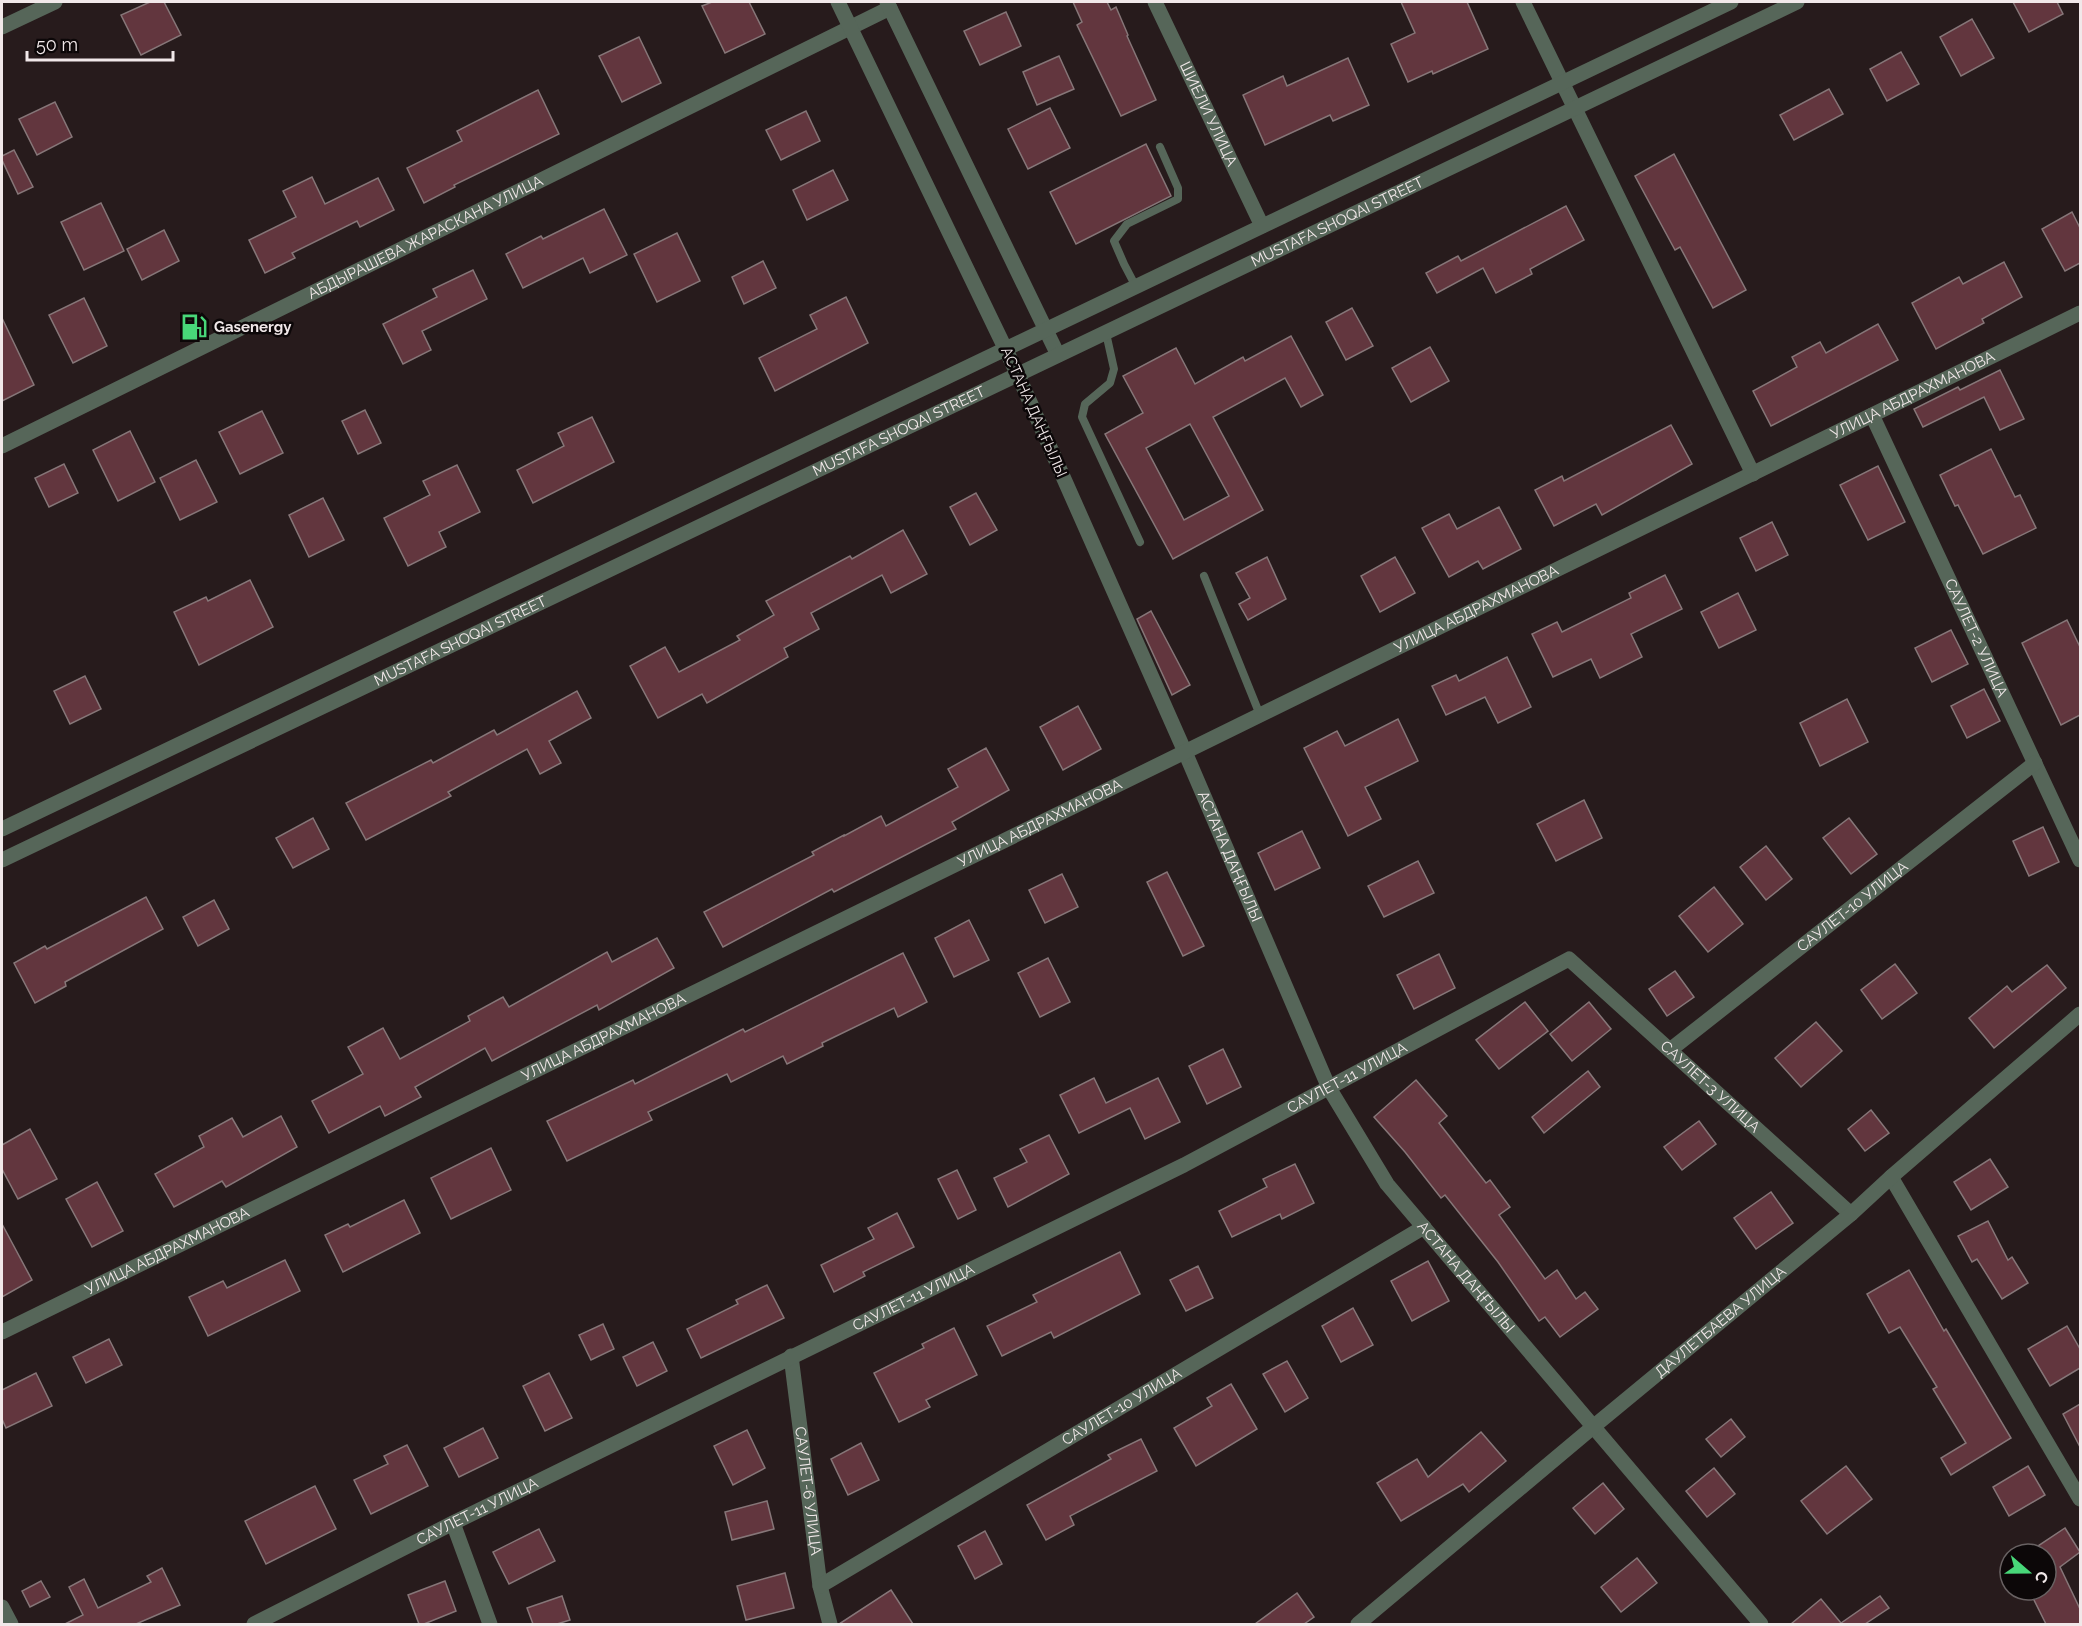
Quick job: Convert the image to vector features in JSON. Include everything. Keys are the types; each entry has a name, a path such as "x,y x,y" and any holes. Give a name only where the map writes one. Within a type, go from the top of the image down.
{"street":[{"path":"2,27 55,2"},
{"name":"АСТАНА ДАҢҒЫЛЫ","path":"838,2 1018,375 1185,752 1329,1088 1387,1184 1761,1624"},
{"name":"ШИЕЛИ УЛИЦА","path":"1155,2 1262,226"},
{"path":"1523,2 1753,474"},
{"name":"MUSTAFA SHOQAI STREET","path":"2,829 1046,330 1135,285 1731,2"},
{"name":"MUSTAFA SHOQAI STREET","path":"2,860 1797,2"},
{"path":"888,5 1058,356"},
{"name":"АБДЫРАШЕВА ЖАРАСКАНА УЛИЦА","path":"2,446 850,27 888,5"},
{"name":"УЛИЦА АБДРАХМАНОВА","path":"2,1332 2080,313"},
{"name":"САУЛЕТ-2 УЛИЦА","path":"1872,415 2080,860"},
{"name":"САУЛЕТ-10 УЛИЦА","path":"1670,1050 2035,763"},
{"name":"САУЛЕТ-11 УЛИЦА","path":"254,1624 791,1356 1184,1165 1569,960"},
{"name":"САУЛЕТ-3 УЛИЦА","path":"1569,960 1851,1214"},
{"name":"ДАУЛЕТБАЕВА УЛИЦА","path":"1365,1622 1593,1427 1851,1214 2080,1014"},
{"path":"1891,1177 2080,1499"},
{"name":"САУЛЕТ-10 УЛИЦА","path":"820,1586 1424,1227"},
{"name":"САУЛЕТ-6 УЛИЦА","path":"791,1356 820,1586 830,1624"},
{"path":"453,1523 490,1624"},
{"path":"2,1607 11,1624"}],"lane":[{"path":"1135,285 1114,241 1127,224 1178,199 1178,188 1160,147"},
{"path":"1106,333 1114,369 1110,383 1085,404 1082,417 1140,542"},
{"path":"1204,576 1260,715"}],"building":[{"path":"150,2 164,2 181,35 141,55 121,15"},
{"path":"712,2 749,2 765,34 725,53 702,6"},
{"path":"1073,2 1107,2 1111,10 1116,7 1156,100 1121,116 1077,25 1082,22"},
{"path":"1401,2 1467,2 1488,49 1433,74 1432,71 1408,82 1391,44 1415,33"},
{"path":"2013,2 2057,2 2063,14 2029,32"},
{"path":"1006,12 1021,46 980,65 964,31"},
{"path":"1972,19 1994,58 1961,76 1940,37"},
{"path":"639,37 661,83 622,102 599,56"},
{"path":"1901,52 1919,84 1887,101 1870,69"},
{"path":"1059,56 1074,89 1037,105 1023,72"},
{"path":"1348,58 1369,105 1333,121 1330,115 1265,145 1243,95 1283,76 1287,86"},
{"path":"1829,89 1843,114 1794,140 1780,115"},
{"path":"538,90 559,134 454,185 455,187 424,203 407,168 462,141 457,131"},
{"path":"55,102 72,137 37,155 19,119"},
{"path":"1050,108 1070,148 1028,169 1008,129"},
{"path":"806,111 820,141 781,160 766,130"},
{"path":"1146,144 1171,196 1076,244 1050,192"},
{"path":"14,150 33,187 18,194 2,160 2,156"},
{"path":"1674,154 1746,290 1713,308 1680,247 1675,250 1635,176"},
{"path":"833,170 848,200 807,220 793,190"},
{"path":"312,177 325,204 378,178 394,210 360,227 357,221 292,253 295,258 265,273 249,240 296,217 283,191"},
{"path":"101,203 124,251 84,270 61,222"},
{"path":"1566,206 1584,240 1530,269 1532,274 1496,293 1483,268 1437,293 1426,273 1458,256 1461,261"},
{"path":"604,209 627,255 590,273 583,258 523,288 506,254 541,236 543,239"},
{"path":"2072,212 2080,228 2080,263 2065,271 2042,229"},
{"path":"164,230 179,261 142,280 127,249"},
{"path":"677,233 700,281 657,302 634,254"},
{"path":"763,261 776,288 744,304 732,277"},
{"path":"2004,262 2022,297 1982,319 1984,323 1936,349 1912,303 1959,277 1963,284"},
{"path":"473,270 487,299 422,331 431,350 403,364 383,324 437,297 433,289"},
{"path":"846,297 868,343 775,391 759,358 817,329 810,315"},
{"path":"84,298 107,346 73,363 49,315"},
{"path":"1352,308 1373,346 1346,360 1326,322"},
{"path":"2,318 34,385 2,401"},
{"path":"1878,324 1898,360 1771,426 1753,391 1797,367 1792,357 1820,342 1826,353"},
{"path":"1291,336 1323,395 1301,407 1285,378 1213,417 1263,510 1173,559 1105,434 1143,413 1123,376 1176,348 1195,384 1243,357 1245,361","holes":["1190,424 1229,496 1184,520 1146,448"]},
{"path":"1430,347 1449,381 1411,402 1392,368"},
{"path":"2000,370 2024,419 2000,430 1984,397 1923,427 1914,409 1958,387 1960,390"},
{"path":"365,410 381,443 358,454 342,421"},
{"path":"262,411 283,453 240,474 219,432"},
{"path":"592,417 614,462 533,503 517,470 564,446 558,433"},
{"path":"1671,425 1692,464 1602,515 1596,504 1554,526 1535,490 1562,476 1564,481"},
{"path":"130,431 155,482 118,501 93,450"},
{"path":"1991,449 2015,497 2020,495 2036,528 1983,554 1940,475"},
{"path":"196,460 217,502 180,520 160,478"},
{"path":"64,464 78,493 49,507 35,478"},
{"path":"457,465 480,512 439,532 446,547 408,566 384,518 430,495 423,481"},
{"path":"1878,466 1905,522 1868,540 1840,485"},
{"path":"976,493 997,530 970,545 950,507"},
{"path":"323,498 344,540 309,557 289,515"},
{"path":"1499,507 1521,549 1483,569 1478,561 1449,577 1422,528 1449,514 1457,529"},
{"path":"1772,522 1788,555 1756,571 1740,538"},
{"path":"903,530 927,574 891,593 882,575 811,613 819,629 784,648 788,657 707,703 702,694 658,718 630,666 665,647 679,672 740,640 737,636 774,615 766,601 850,556 852,559"},
{"path":"1267,557 1286,599 1248,620 1239,604 1250,598 1236,573"},
{"path":"1395,557 1415,593 1380,612 1361,576"},
{"path":"1665,575 1682,609 1631,634 1642,657 1600,678 1591,659 1553,677 1532,634 1557,622 1562,632 1631,598 1629,593"},
{"path":"250,580 273,627 199,665 174,612 206,597 208,601"},
{"path":"1738,593 1756,630 1719,648 1701,612"},
{"path":"1151,611 1190,685 1172,695 1137,619"},
{"path":"2067,620 2080,647 2080,715 2061,725 2022,643"},
{"path":"1951,630 1968,664 1932,682 1915,648"},
{"path":"1507,657 1531,707 1498,723 1485,697 1446,715 1432,686 1456,675 1459,681"},
{"path":"85,676 101,709 70,724 54,691"},
{"path":"1984,689 2000,721 1967,738 1951,706"},
{"path":"577,691 591,718 549,741 561,763 540,774 527,749 448,792 451,796 366,840 346,803 431,760 433,763 494,730 497,735"},
{"path":"1847,699 1868,742 1820,766 1800,723"},
{"path":"1078,706 1101,749 1063,770 1040,727"},
{"path":"1398,719 1418,761 1365,787 1381,819 1348,836 1304,748 1337,731 1345,746"},
{"path":"986,748 1009,790 952,822 956,829 834,892 832,889 723,947 704,912 814,855 812,852 881,816 886,826 958,787 948,769"},
{"path":"1584,800 1602,838 1556,861 1537,824"},
{"path":"313,818 329,849 293,868 276,838"},
{"path":"1849,818 1877,854 1851,874 1823,838"},
{"path":"2043,827 2059,862 2029,876 2013,841"},
{"path":"1302,831 1320,868 1275,890 1258,853"},
{"path":"1766,846 1792,879 1766,900 1740,867"},
{"path":"1418,861 1434,893 1384,917 1368,886"},
{"path":"1167,872 1204,946 1183,956 1147,882"},
{"path":"1062,874 1078,907 1045,923 1029,890"},
{"path":"1714,887 1743,924 1708,952 1679,916"},
{"path":"146,897 163,929 65,982 66,986 35,1003 14,963 45,946 47,949"},
{"path":"214,900 229,929 198,946 183,917"},
{"path":"969,920 989,960 954,977 935,938"},
{"path":"657,938 674,968 599,1010 597,1005 492,1061 485,1048 415,1087 421,1097 385,1116 380,1106 329,1133 312,1101 363,1074 348,1047 383,1028 400,1059 470,1021 468,1016 503,997 509,1007 607,952 612,962"},
{"path":"903,953 927,1002 898,1017 894,1008 822,1043 823,1046 787,1064 783,1056 731,1082 727,1074 648,1112 652,1120 567,1161 547,1121 633,1080 635,1084 743,1029 745,1032"},
{"path":"1439,954 1455,988 1414,1009 1397,975"},
{"path":"1048,958 1070,1002 1040,1017 1018,973"},
{"path":"1895,964 1917,993 1882,1019 1861,990"},
{"path":"2047,965 2066,988 1994,1048 1969,1018 2007,986 2012,992"},
{"path":"1675,971 1694,997 1667,1016 1649,989"},
{"path":"1525,1002 1548,1031 1499,1069 1476,1040"},
{"path":"1589,1002 1611,1029 1572,1061 1550,1034"},
{"path":"1816,1022 1842,1051 1801,1087 1775,1058"},
{"path":"1223,1049 1241,1087 1207,1104 1189,1066"},
{"path":"1588,1071 1600,1087 1544,1133 1532,1117"},
{"path":"1094,1078 1106,1103 1158,1078 1180,1122 1145,1139 1130,1108 1079,1133 1060,1095"},
{"path":"1416,1080 1447,1116 1439,1123 1486,1183 1490,1180 1510,1207 1499,1215 1545,1279 1557,1270 1576,1299 1585,1292 1598,1309 1560,1337 1545,1317 1539,1321 1498,1262 1445,1195 1441,1198 1374,1117"},
{"path":"1871,1110 1889,1133 1865,1151 1848,1129"},
{"path":"281,1116 297,1147 226,1187 222,1181 174,1207 155,1174 204,1147 199,1136 232,1118 243,1137"},
{"path":"1699,1121 1716,1144 1682,1170 1664,1147"},
{"path":"30,1129 57,1179 18,1199 2,1169 2,1145"},
{"path":"1049,1135 1069,1174 1008,1207 994,1178 1027,1162 1020,1149"},
{"path":"491,1148 511,1190 451,1219 431,1178"},
{"path":"1990,1159 2008,1187 1971,1210 1954,1182"},
{"path":"1295,1164 1314,1203 1282,1219 1280,1214 1232,1237 1219,1211 1267,1187 1263,1179"},
{"path":"957,1170 976,1210 958,1219 938,1179"},
{"path":"97,1182 123,1231 92,1247 66,1199"},
{"path":"1771,1192 1793,1223 1756,1249 1734,1218"},
{"path":"404,1200 420,1233 343,1272 325,1235 348,1224 350,1227"},
{"path":"897,1213 914,1247 863,1272 865,1276 834,1292 821,1265 874,1239 868,1228"},
{"path":"1988,1221 2008,1260 2012,1257 2028,1283 2002,1299 1977,1259 1972,1262 1958,1236"},
{"path":"2,1224 32,1280 2,1297"},
{"path":"1120,1252 1140,1294 1054,1338 1051,1332 1002,1356 987,1326 1037,1302 1033,1295"},
{"path":"285,1260 300,1291 208,1336 189,1297 223,1281 227,1288"},
{"path":"1428,1261 1449,1301 1412,1321 1391,1281"},
{"path":"1198,1266 1213,1298 1186,1311 1170,1280"},
{"path":"1909,1270 2011,1438 1951,1475 1941,1458 1966,1443 1933,1389 1937,1387 1900,1327 1889,1333 1867,1294"},
{"path":"767,1285 784,1318 701,1358 687,1329 738,1304 736,1300"},
{"path":"1353,1308 1373,1345 1341,1362 1322,1326"},
{"path":"603,1324 614,1349 591,1360 579,1335"},
{"path":"2067,1326 2080,1349 2080,1368 2050,1386 2028,1349"},
{"path":"954,1328 977,1375 926,1400 930,1407 899,1422 874,1373 924,1348 922,1344"},
{"path":"109,1339 122,1365 86,1383 73,1357"},
{"path":"653,1342 667,1371 637,1386 623,1357"},
{"path":"1287,1361 1308,1398 1285,1412 1263,1374"},
{"path":"36,1373 52,1406 6,1428 2,1419 2,1390"},
{"path":"549,1373 572,1418 545,1431 523,1386"},
{"path":"1231,1384 1257,1429 1196,1466 1174,1428 1212,1406 1207,1398"},
{"path":"2080,1404 2080,1447 2063,1414"},
{"path":"1731,1419 1745,1437 1721,1457 1706,1439"},
{"path":"483,1428 498,1458 459,1477 444,1448"},
{"path":"747,1430 765,1468 733,1485 714,1446"},
{"path":"1481,1432 1506,1461 1469,1492 1463,1484 1401,1521 1377,1483 1417,1459 1428,1477"},
{"path":"1141,1439 1157,1471 1070,1516 1074,1525 1046,1540 1027,1505 1111,1459 1108,1455"},
{"path":"861,1443 879,1480 848,1495 831,1459"},
{"path":"407,1445 428,1486 371,1514 354,1480 388,1464 384,1456"},
{"path":"1846,1466 1872,1499 1827,1534 1801,1501"},
{"path":"2028,1466 2045,1495 2009,1516 1993,1487"},
{"path":"1714,1468 1735,1494 1707,1517 1686,1491"},
{"path":"1603,1483 1624,1509 1595,1534 1573,1508"},
{"path":"315,1486 336,1529 266,1564 245,1521"},
{"path":"767,1501 774,1529 732,1540 725,1512"},
{"path":"2065,1528 2080,1552 2060,1567 2080,1609 2080,1624 2046,1624 2035,1602 2058,1602 2058,1542 2044,1542"},
{"path":"539,1529 555,1561 509,1584 493,1552"},
{"path":"985,1531 1002,1564 975,1579 958,1546"},
{"path":"1637,1558 1657,1583 1621,1612 1601,1587"},
{"path":"162,1568 180,1605 136,1624 65,1624 83,1615 69,1587 84,1579 98,1608 151,1582 147,1576"},
{"path":"785,1573 794,1608 746,1620 737,1586"},
{"path":"41,1581 50,1597 30,1607 22,1591"},
{"path":"445,1581 456,1611 419,1624 408,1595"},
{"path":"891,1590 913,1624 839,1624"},
{"path":"1297,1593 1314,1617 1304,1624 1255,1624"},
{"path":"562,1596 570,1620 557,1624 533,1624 527,1608"},
{"path":"1880,1596 1889,1608 1865,1624 1791,1624 1821,1599 1841,1623"}],"place":[{"name":"Gasenergy","path":"194,327"}]}
